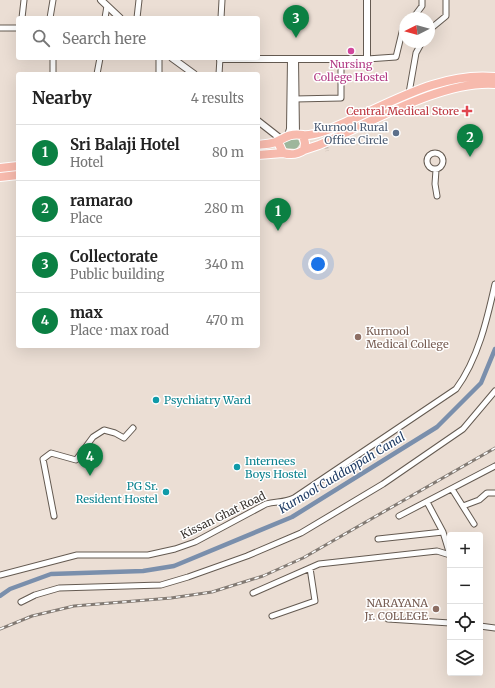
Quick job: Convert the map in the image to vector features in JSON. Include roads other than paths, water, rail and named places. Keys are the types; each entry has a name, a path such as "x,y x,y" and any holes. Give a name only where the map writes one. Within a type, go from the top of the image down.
{"main road":[{"path":"260,144 334,127 409,93 452,80 482,75 495,76"},
{"path":"260,155 283,153 292,155 299,153 319,146 416,101 454,88 495,84"},
{"path":"289,137 305,143 304,150"},
{"path":"283,153 289,137"},
{"path":"0,168 16,166"},
{"path":"0,177 16,175"}],"street":[{"path":"22,16 24,0"},
{"path":"50,16 53,0"},
{"path":"101,0 118,16"},
{"path":"137,16 139,0"},
{"path":"221,16 222,0"},
{"path":"367,0 367,59"},
{"path":"418,12 422,6 422,0"},
{"path":"435,25 446,16 446,0"},
{"path":"105,16 107,6"},
{"path":"0,28 16,28"},
{"path":"260,59 367,59 396,57 399,45"},
{"path":"409,93 416,53 419,48"},
{"path":"260,122 289,137 293,99 293,59"},
{"path":"293,99 341,98 341,59"},
{"path":"53,60 53,72"},
{"path":"97,72 100,60"},
{"path":"159,72 160,60"},
{"path":"175,60 191,72"},
{"path":"220,60 220,72"},
{"path":"436,170 435,184 437,196"},
{"name":"Kissan Ghat Road","path":"0,574 77,555 148,555 175,549 194,542 266,504 284,502 294,498 456,389 463,378 475,352 489,314 495,284"},
{"path":"21,602 35,595 59,588 161,585 239,559 301,533 383,484 463,429 495,391"},
{"path":"54,516 43,459 52,453 76,460 93,437 104,430 115,433 124,438 133,428"},
{"path":"399,516 495,466"},
{"path":"452,489 474,524"},
{"path":"464,506 479,500 487,494 495,492"},
{"path":"253,592 319,564 437,551 450,555 443,532 427,502"},
{"path":"378,539 443,532"},
{"path":"272,616 315,600 310,568"},
{"path":"388,619 447,623"},
{"path":"483,626 495,628"}],"waterway":[{"name":"Kurnool Cuddappah Canal","path":"0,596 10,589 51,574 143,571 174,566 292,517 437,427 481,383 495,349"}],"tunnel":[{"path":"323,127 327,151"}],"railway":[{"path":"0,629 32,616 74,606 171,598 212,592 263,576 303,558 495,448"}],"place":[{"name":"Collectorate","path":"296,38"},
{"name":"Nursing College Hostel","path":"351,51"},
{"name":"Central Medical Store","path":"467,111"},
{"name":"Kurnool Rural Office Circle","path":"396,133"},
{"name":"ramarao","path":"470,157"},
{"name":"Sri Balaji Hotel","path":"278,231"},
{"name":"Kurnool Medical College","path":"358,337"},
{"name":"Psychiatry Ward","path":"156,400"},
{"name":"Internees Boys Hostel","path":"237,467"},
{"name":"max","path":"90,476"},
{"name":"PG Sr. Resident Hostel","path":"166,492"},
{"name":"NARAYANA Jr. COLLEGE","path":"436,609"}]}
